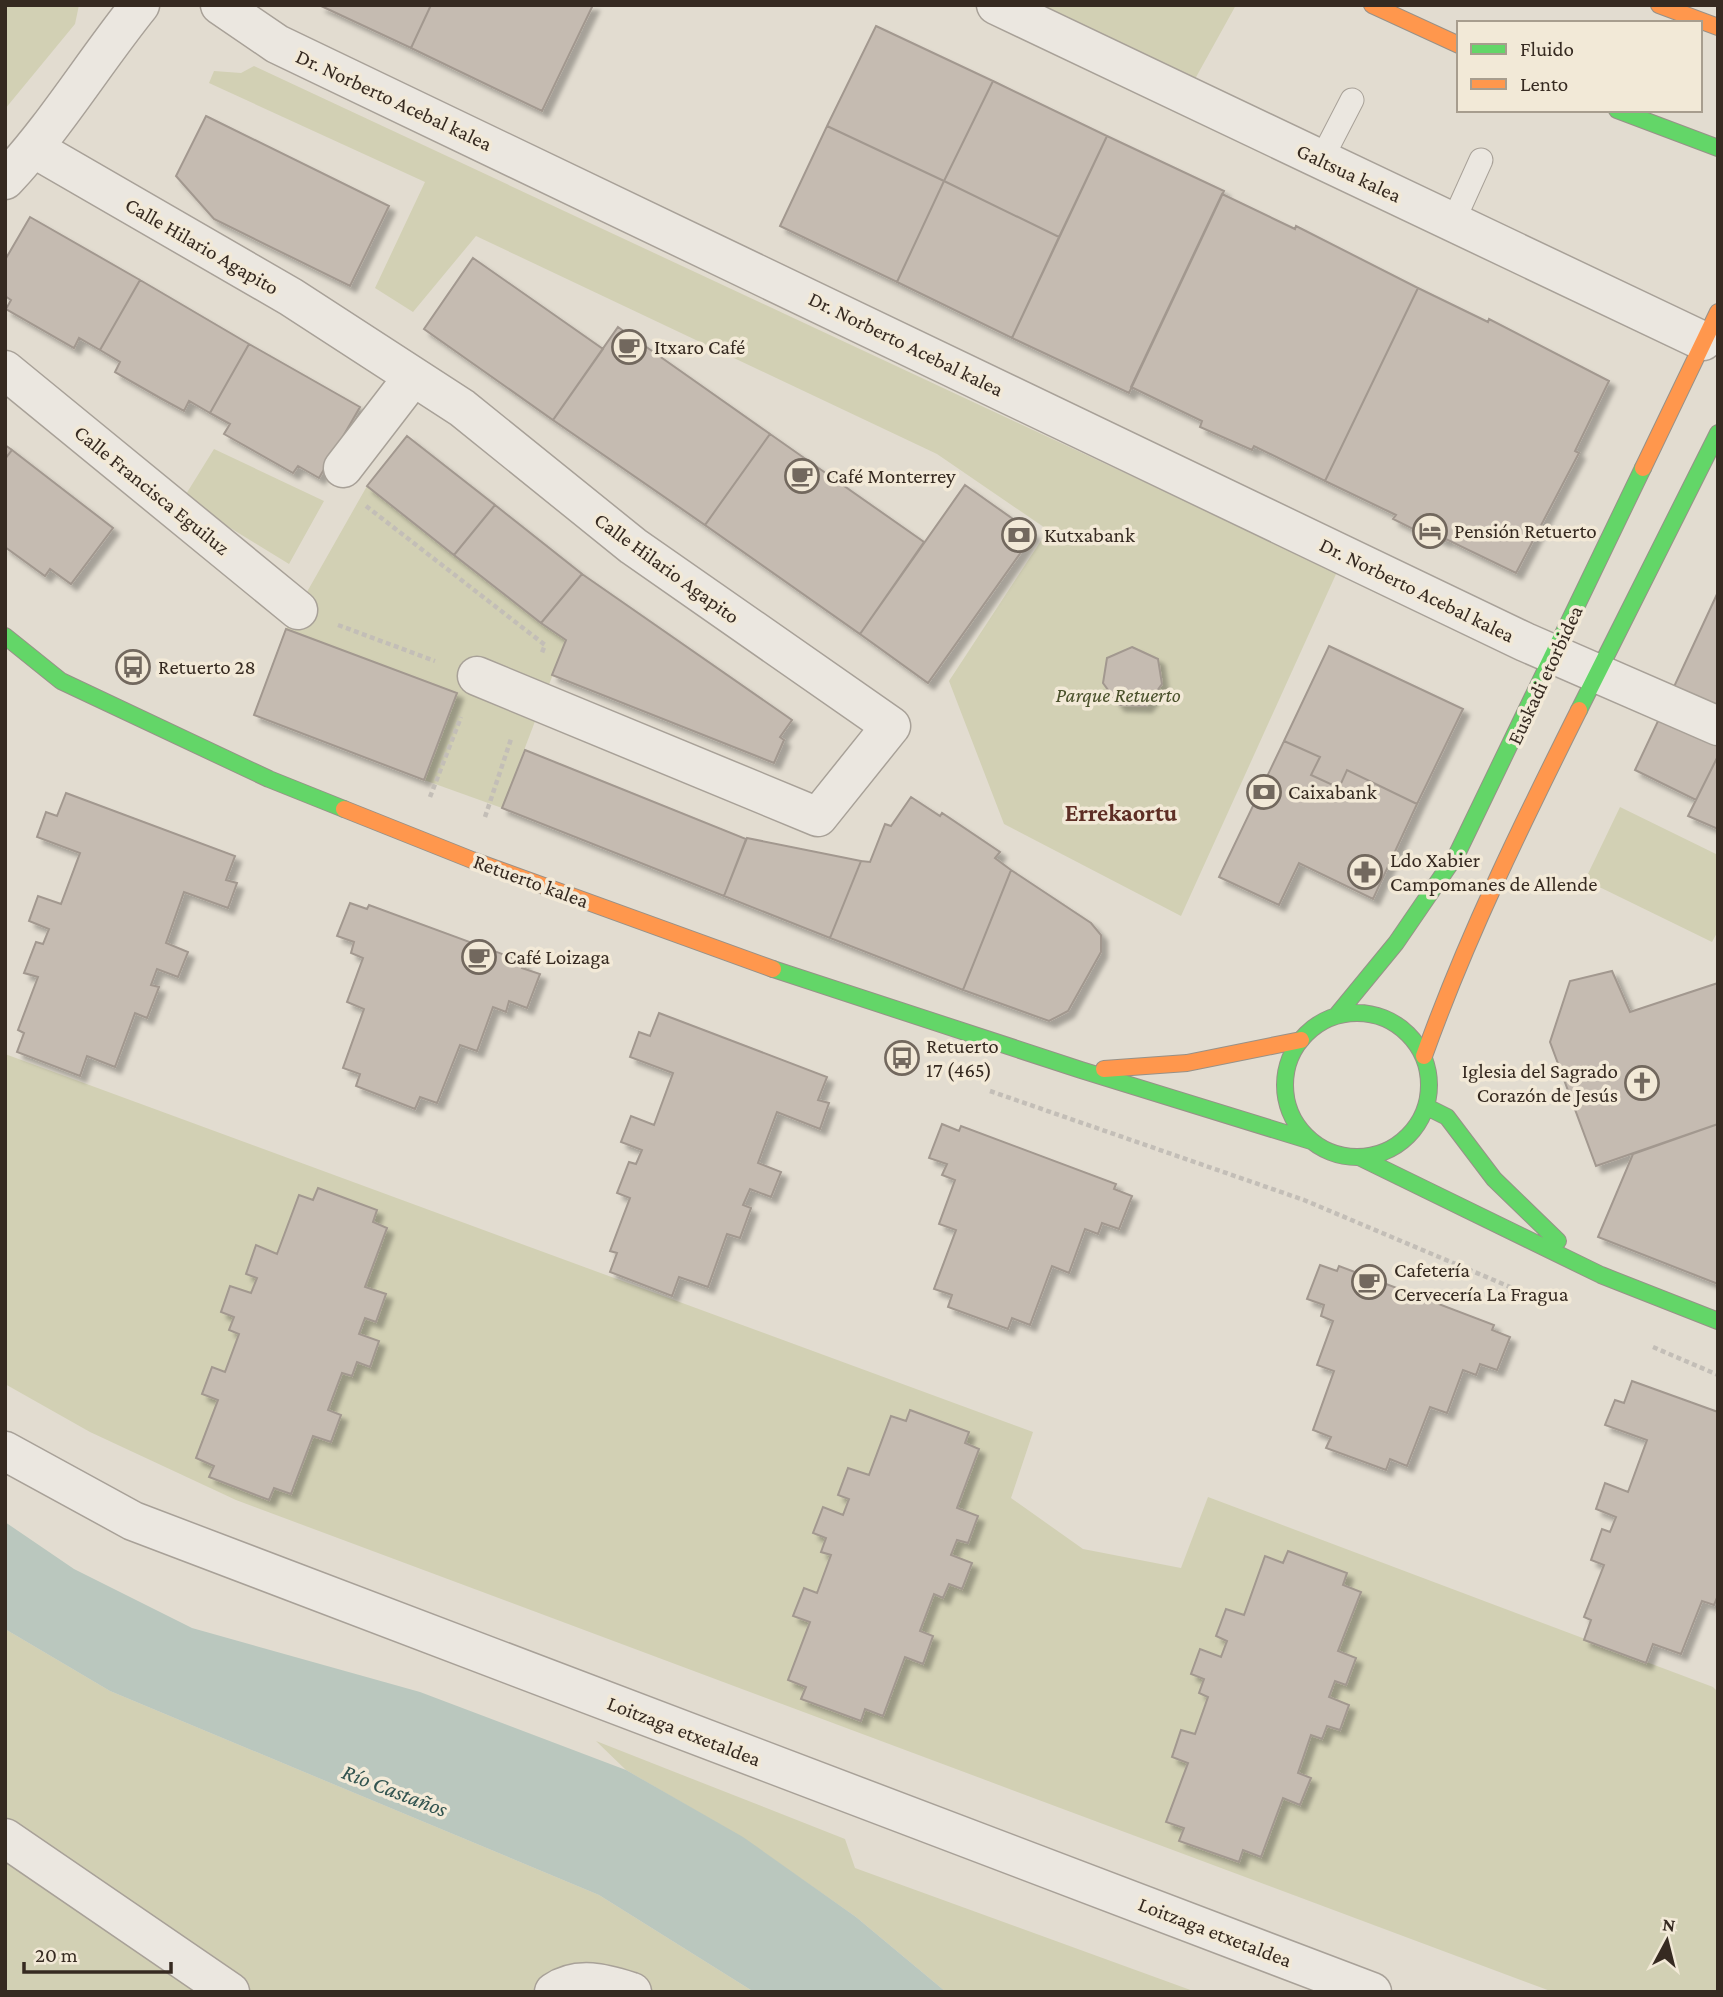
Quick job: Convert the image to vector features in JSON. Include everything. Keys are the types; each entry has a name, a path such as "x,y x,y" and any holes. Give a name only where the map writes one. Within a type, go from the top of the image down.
{"main road":[{"path":"1371,5 1457,44"},
{"path":"1659,5 1702,21"},
{"path":"1622,112 1718,148"},
{"name":"Euskadi etorbidea","path":"1336,1016 1396,943 1457,854 1710,326"},
{"path":"1424,1056 1455,969 1499,872 1718,433"},
{"name":"Retuerto kalea","path":"5,636 61,681 269,779 471,860 771,968 1081,1070 1311,1141"},
{"path":"1360,1158 1394,1147 1408,1137 1427,1107 1430,1090 1424,1056 1413,1039 1388,1021 1357,1013 1336,1016 1317,1025 1301,1040 1290,1060 1284,1081 1287,1104 1296,1125 1311,1141 1339,1155 1360,1158 1601,1275 1718,1321"},
{"path":"1081,1070 1187,1063 1301,1040"},
{"path":"1427,1107 1447,1117 1494,1179 1543,1229 1601,1275"}],"street":[{"path":"5,180 35,149 54,117 140,5"},
{"name":"Dr. Norberto Acebal kalea","path":"220,5 276,44 1554,655 1718,726"},
{"name":"Galtsua kalea","path":"996,5 1453,222 1710,326"},
{"name":"Calle Hilario Agapito","path":"35,149 291,297 462,408 633,546 891,726 818,817 477,676"},
{"name":"Calle Francisca Eguiluz","path":"5,370 313,615"},
{"path":"344,468 413,377"},
{"name":"Loitzaga etxetaldea","path":"5,1451 133,1521 1372,1992"},
{"path":"5,1838 230,1992"},
{"path":"554,1992 562,1986 595,1981 632,1992"}],"lane":[{"path":"1321,160 1352,100"},
{"path":"1453,222 1481,160"}],"path":[{"path":"313,615 477,676 429,801"}],"green space":[{"path":"5,5 79,5 75,24 5,109"},
{"path":"1017,5 1236,5 1190,88"},
{"name":"Parque Retuerto","path":"254,66 1337,572 1181,916 1004,824 949,681 1048,530 937,454 476,236 413,312 375,288 425,182 209,83 214,71 241,73"},
{"path":"214,449 324,501 289,564 183,499"},
{"path":"367,486 566,640 502,808 424,780 457,693 286,629"},
{"path":"1620,807 1718,855 1718,931 1712,942 1585,880"},
{"path":"5,1054 1033,1432 1011,1498 1083,1549 1181,1568 1208,1497 1713,1687 1718,1692 1718,1992 1553,1992 236,1500 90,1432 5,1384"},
{"path":"5,1629 110,1691 599,1895 754,1992 5,1992"},
{"path":"596,1741 845,1839 855,1868 1196,1992 946,1992 856,1917 743,1838 626,1770"}],"water":[{"name":"Río Castaños","path":"5,1522 74,1569 192,1628 420,1692 626,1770 743,1837 856,1917 946,1992 754,1992 599,1895 110,1691 5,1629"}],"building":[{"path":"319,5 431,5 411,48"},
{"path":"431,5 593,5 542,111 411,48"},
{"path":"876,26 993,81 944,181 827,126"},
{"path":"993,81 1107,136 1059,237 944,181"},
{"path":"206,116 389,206 350,286 214,219 176,176"},
{"path":"827,126 944,181 897,282 780,226"},
{"path":"1107,136 1224,191 1129,393 1012,338"},
{"path":"944,181 1059,237 1012,338 897,282"},
{"path":"1222,194 1295,229 1296,226 1418,288 1325,481 1254,446 1252,450 1200,427 1202,421 1131,387"},
{"path":"30,217 140,280 100,350 79,338 74,348 6,309 11,300 5,296 5,260"},
{"path":"473,258 603,349 553,420 424,329"},
{"path":"140,280 249,344 210,413 189,401 184,411 162,399 115,372 120,362 100,350"},
{"path":"1418,288 1488,322 1489,319 1609,381 1575,451 1579,453 1516,573 1446,539 1445,541 1416,528 1415,530 1393,519 1396,515 1325,481"},
{"path":"618,327 770,434 705,525 553,420"},
{"path":"249,344 360,407 319,478 298,466 293,473 224,434 230,424 210,413"},
{"path":"770,434 924,542 860,634 705,525"},
{"path":"407,436 495,505 454,555 367,486"},
{"path":"5,445 12,450 5,459"},
{"path":"12,450 113,528 71,584 50,569 45,576 5,547 5,459"},
{"path":"965,485 1034,534 928,683 860,634"},
{"path":"495,505 582,574 541,623 454,555"},
{"path":"582,574 792,720 780,737 784,740 774,763 552,675 566,640 541,623"},
{"path":"1718,592 1718,712 1672,691"},
{"path":"286,629 457,693 424,780 254,715"},
{"path":"1329,646 1463,709 1417,804 1347,770 1339,788 1311,775 1320,757 1284,741"},
{"path":"1132,647 1158,659 1162,684 1146,706 1119,705 1103,683 1107,658"},
{"path":"1666,704 1718,731 1718,756 1696,800 1635,770"},
{"path":"1284,741 1320,757 1311,775 1339,788 1347,770 1417,804 1373,899 1299,863 1279,905 1219,877"},
{"path":"525,750 746,839 724,896 502,808"},
{"path":"1718,756 1718,829 1688,816"},
{"path":"66,793 235,856 226,880 237,883 228,908 184,892 166,943 188,952 178,977 157,969 151,985 159,987 147,1018 135,1013 115,1067 87,1056 80,1076 17,1052 24,1033 18,1030 38,977 24,973 36,942 43,944 49,929 29,921 38,896 61,904 80,853 37,837 46,812 57,816"},
{"path":"911,797 940,816 942,813 1000,852 995,858 1011,870 963,990 830,938 861,861 870,862 885,824 891,826"},
{"path":"747,838 861,861 830,938 724,896"},
{"path":"1011,870 1091,923 1101,935 1101,952 1068,1011 1049,1021 963,990"},
{"path":"350,903 367,909 369,905 524,962 522,968 540,974 527,1008 509,1001 506,1012 493,1007 477,1051 460,1045 437,1103 420,1097 415,1109 356,1086 360,1074 343,1068 364,1009 347,1002 363,958 351,953 354,942 337,936"},
{"name":"Iglesia del Sagrado Corazón de Jesús","path":"1612,971 1630,1012 1718,983 1718,1124 1596,1166 1550,1042 1570,981"},
{"path":"659,1013 827,1077 818,1100 829,1103 820,1129 777,1112 758,1163 781,1172 771,1197 750,1189 743,1205 751,1208 740,1238 727,1234 708,1287 679,1277 672,1296 610,1272 617,1253 610,1251 630,1198 617,1193 629,1162 636,1164 642,1150 621,1142 631,1116 654,1125 673,1073 630,1057 639,1032 650,1036"},
{"path":"942,1124 959,1131 961,1126 1116,1184 1114,1189 1132,1196 1119,1229 1102,1223 1098,1234 1085,1229 1069,1273 1052,1266 1030,1325 1012,1318 1008,1329 948,1307 952,1295 934,1289 956,1230 939,1224 955,1180 942,1175 947,1164 929,1158"},
{"path":"1718,1124 1718,1284 1598,1237 1633,1154"},
{"path":"318,1188 377,1210 373,1222 387,1228 365,1287 386,1294 376,1322 365,1318 359,1334 379,1341 370,1367 357,1362 352,1376 342,1373 328,1410 341,1415 331,1442 313,1436 291,1494 274,1488 269,1500 209,1477 214,1466 196,1458 218,1400 202,1394 212,1367 225,1372 239,1334 229,1330 234,1317 221,1312 230,1286 251,1293 257,1278 246,1274 256,1245 277,1254 299,1195 313,1200"},
{"path":"1320,1265 1337,1271 1339,1266 1494,1325 1492,1330 1510,1337 1497,1370 1480,1364 1476,1375 1463,1370 1447,1413 1430,1407 1407,1466 1390,1459 1386,1470 1326,1448 1331,1437 1313,1430 1334,1371 1317,1365 1333,1321 1321,1316 1324,1305 1307,1299"},
{"path":"1632,1381 1718,1412 1718,1595 1714,1605 1702,1601 1681,1654 1653,1644 1646,1663 1584,1640 1591,1620 1584,1617 1604,1565 1591,1560 1602,1529 1610,1532 1616,1517 1596,1509 1605,1483 1628,1492 1647,1440 1605,1425 1615,1400 1624,1403"},
{"path":"910,1410 969,1432 965,1443 979,1449 957,1508 978,1516 968,1543 957,1540 951,1555 972,1563 962,1589 949,1584 943,1598 934,1594 920,1631 933,1636 923,1664 905,1657 883,1716 865,1709 861,1721 801,1699 806,1687 788,1680 810,1622 793,1616 804,1588 817,1593 831,1555 821,1552 826,1538 813,1533 823,1507 843,1515 849,1499 838,1495 848,1468 869,1475 891,1416 906,1421"},
{"path":"1288,1551 1347,1573 1343,1585 1361,1592 1338,1651 1356,1658 1346,1685 1335,1681 1329,1697 1349,1705 1340,1730 1327,1726 1322,1739 1311,1735 1298,1773 1311,1778 1300,1805 1283,1798 1261,1857 1243,1850 1239,1862 1179,1841 1184,1828 1166,1822 1188,1763 1172,1757 1181,1730 1195,1734 1208,1697 1199,1693 1204,1679 1191,1674 1200,1649 1221,1657 1227,1641 1216,1636 1226,1609 1244,1615 1265,1556 1283,1563"}],"traffic: fast":[{"path":"1622,112 1718,148"},
{"path":"1579,710 1718,433"},
{"path":"1336,1016 1396,943 1457,854 1643,468"},
{"path":"5,636 61,681 269,779 344,809"},
{"path":"773,969 1081,1070 1311,1141"},
{"path":"1357,1013 1385,1018 1408,1034 1424,1057 1429,1085 1424,1113 1408,1136 1385,1152 1357,1157 1329,1152 1306,1136 1290,1113 1285,1085 1290,1057 1306,1034 1329,1018 1357,1013"},
{"path":"1427,1107 1447,1117 1494,1179 1558,1241"},
{"path":"1361,1158 1601,1275 1718,1321"}],"traffic: slow":[{"path":"1372,5 1457,44"},
{"path":"1659,5 1702,21"},
{"path":"1702,21 1718,27"},
{"path":"1643,468 1718,312"},
{"path":"1424,1056 1477,924 1579,710"},
{"path":"344,809 472,860 773,969"},
{"path":"1104,1069 1187,1063 1301,1040"}],"place":[{"name":"Itxaro Café","path":"629,347"},
{"name":"Café Monterrey","path":"802,476"},
{"name":"Pensión Retuerto","path":"1430,531"},
{"name":"Kutxabank","path":"1019,535"},
{"name":"Retuerto 28","path":"133,667"},
{"name":"Caixabank","path":"1264,792"},
{"name":"Ldo Xabier Campomanes de Allende","path":"1365,872"},
{"name":"Café Loizaga","path":"479,957"},
{"name":"Retuerto 17 (465)","path":"902,1058"},
{"name":"Iglesia del Sagrado Corazón de Jesús","path":"1642,1083"},
{"name":"Cafetería Cervecería La Fragua","path":"1369,1282"}],"district":[{"name":"Errekaortu","path":"1121,812"}]}
